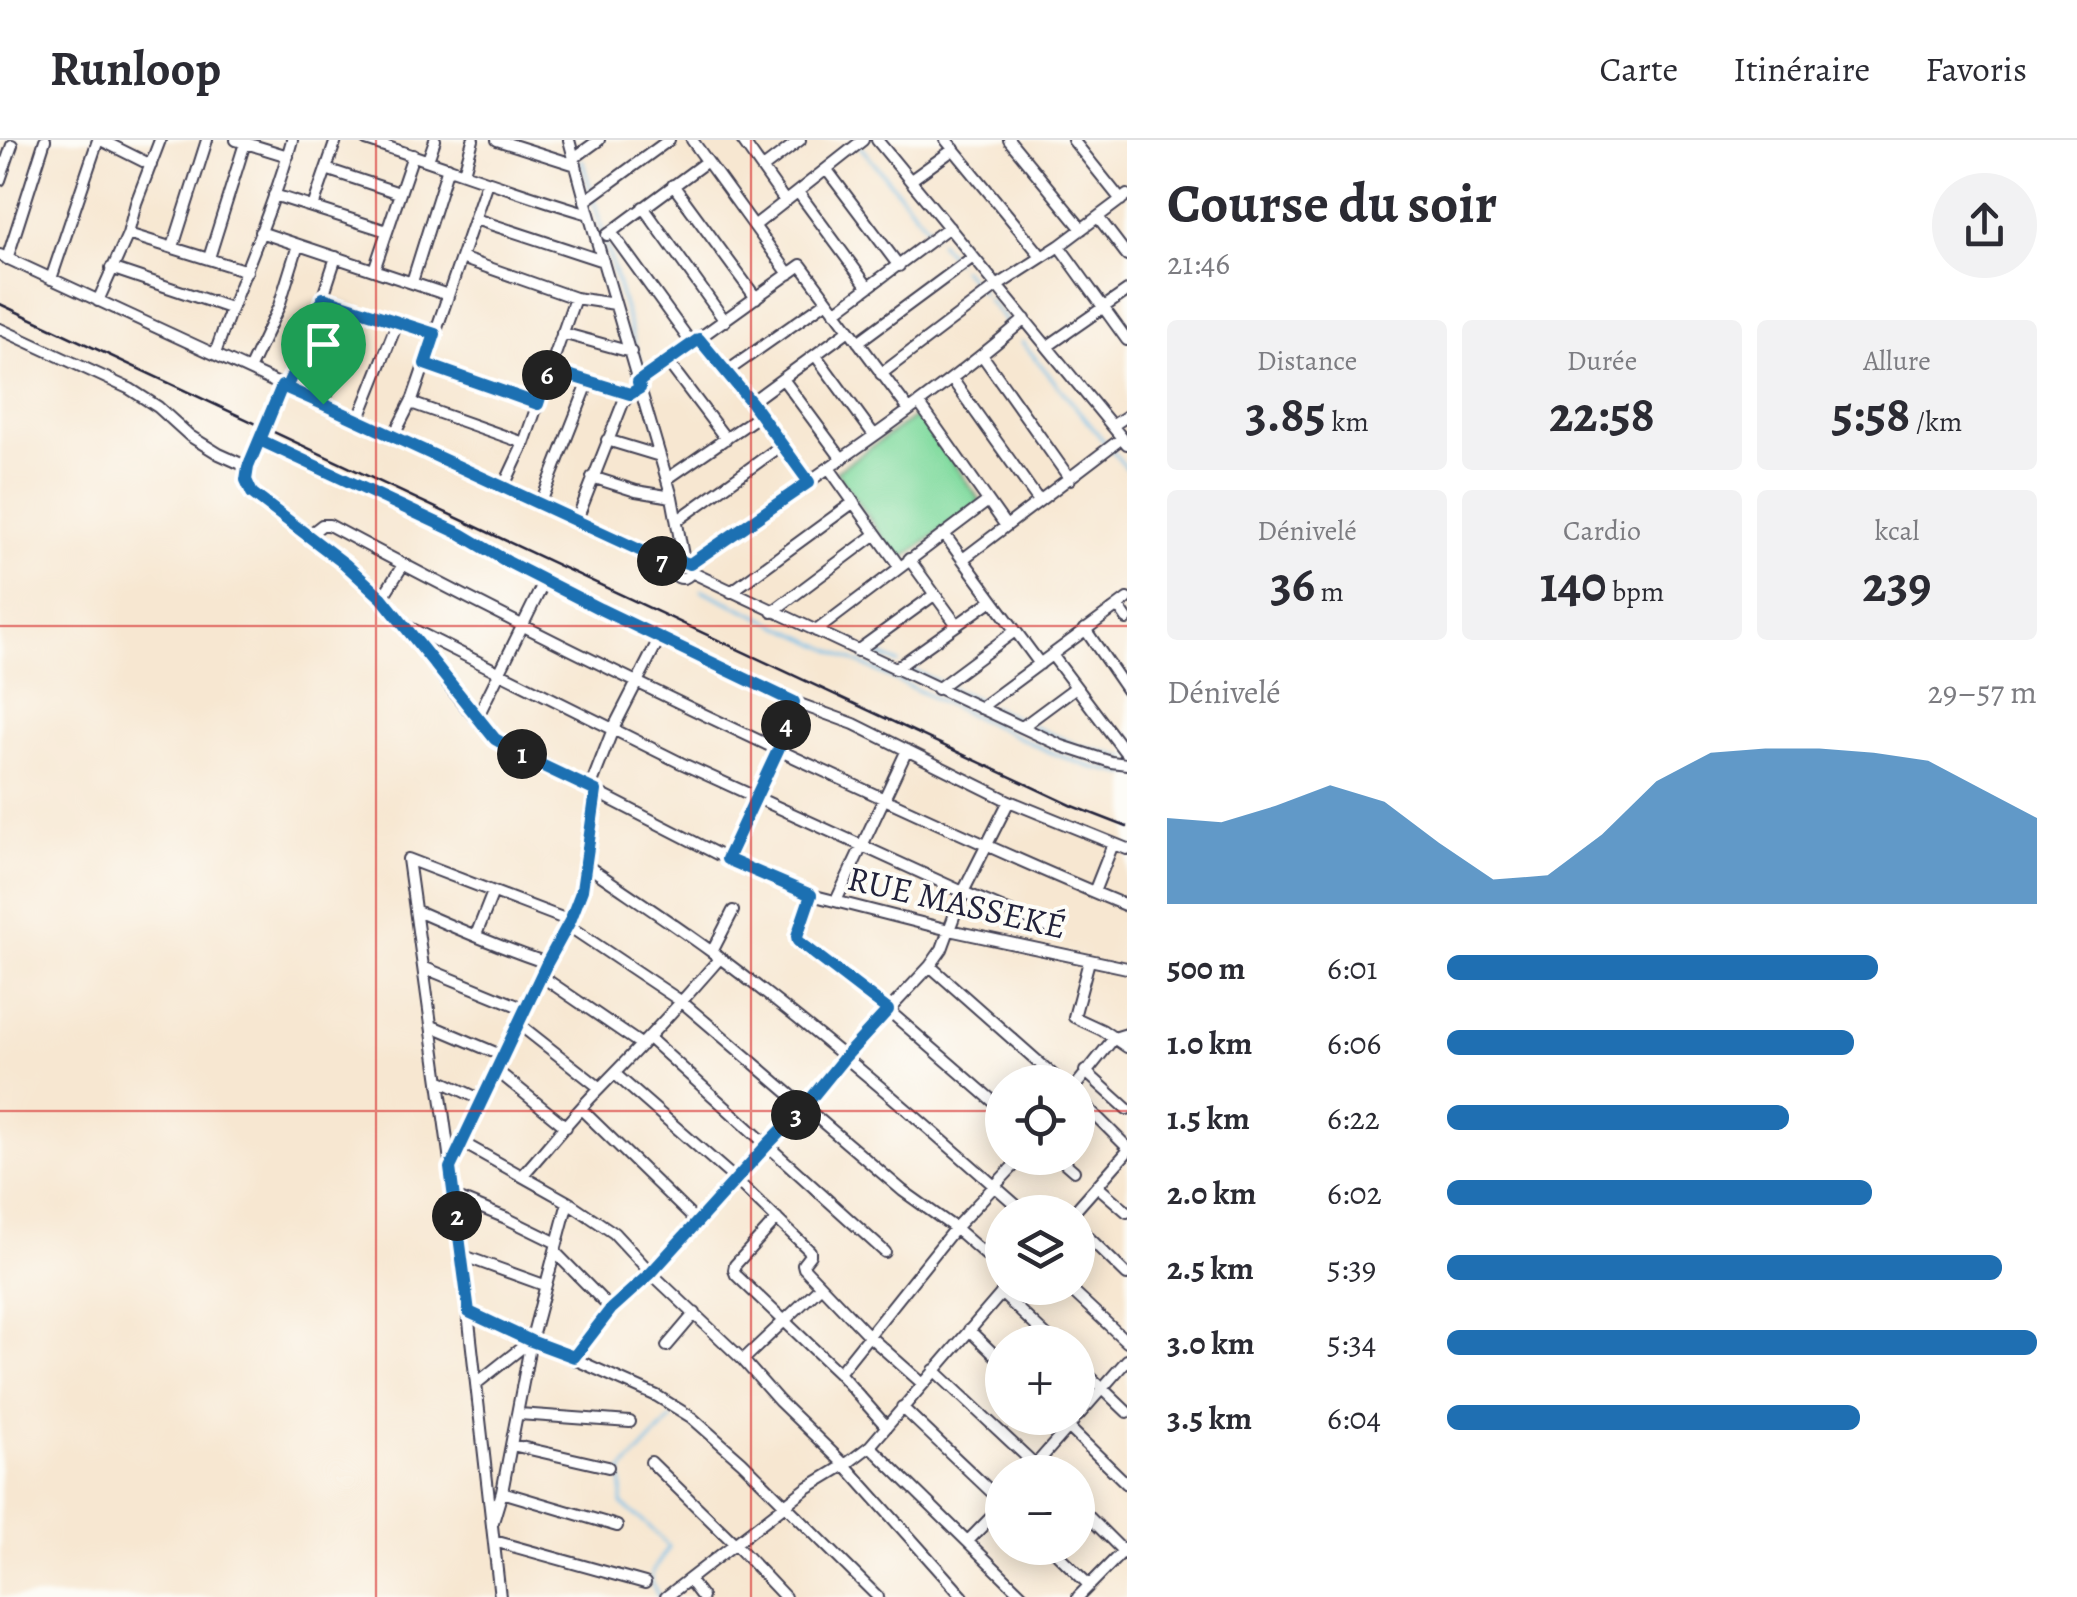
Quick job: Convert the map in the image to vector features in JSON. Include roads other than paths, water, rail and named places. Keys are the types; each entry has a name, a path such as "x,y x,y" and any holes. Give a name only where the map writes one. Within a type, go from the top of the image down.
{"street":[{"path":"45,140 4,257 576,522 684,566 772,612 1075,751 1112,762 1126,755 1052,654"},
{"path":"51,278 99,140 151,165"},
{"path":"98,301 128,234 160,140"},
{"path":"173,247 207,140"},
{"path":"215,354 292,140"},
{"path":"314,207 336,140"},
{"path":"428,160 434,140"},
{"path":"464,172 473,140"},
{"path":"497,140 575,162"},
{"path":"569,140 631,352 636,388 672,496 684,566"},
{"path":"575,162 598,140"},
{"path":"586,201 669,140"},
{"path":"692,140 790,274 800,265"},
{"path":"742,140 785,202"},
{"path":"764,168 800,140"},
{"path":"754,226 863,140"},
{"path":"876,140 1124,441 963,560"},
{"path":"1009,140 1082,229"},
{"path":"881,374 1124,198 1073,140"},
{"path":"209,258 241,141 288,156"},
{"path":"371,141 394,144 412,155 486,182 589,214"},
{"path":"0,180 12,145"},
{"path":"911,180 950,145 1042,257"},
{"path":"374,270 412,155"},
{"path":"597,242 706,161"},
{"path":"412,282 448,167"},
{"path":"326,169 400,193"},
{"path":"827,170 900,266"},
{"path":"393,436 425,364 486,182"},
{"path":"673,185 756,298"},
{"path":"798,192 868,288"},
{"path":"274,195 387,231"},
{"path":"643,207 725,321"},
{"path":"1098,217 1127,255"},
{"path":"475,219 602,261"},
{"path":"834,312 949,227"},
{"path":"260,232 448,294"},
{"path":"611,232 696,342 751,402 809,482"},
{"path":"128,234 248,271"},
{"path":"249,370 279,306 298,245"},
{"path":"1059,246 1127,340"},
{"path":"0,329 130,389 158,407 190,436 248,467 309,339 336,257"},
{"path":"858,342 973,257"},
{"path":"461,258 574,298 615,304"},
{"path":"576,522 623,403 636,388 800,265"},
{"path":"800,265 881,374 914,407 1006,526"},
{"path":"111,268 230,308"},
{"path":"1048,346 1127,291"},
{"path":"323,298 435,334"},
{"path":"503,488 524,443 574,298"},
{"path":"726,372 827,300"},
{"path":"323,404 360,309"},
{"path":"684,566 914,407 1024,319"},
{"path":"358,420 398,321"},
{"path":"751,402 849,330"},
{"path":"562,333 631,352"},
{"path":"816,356 874,436"},
{"path":"982,356 1070,479"},
{"path":"667,361 726,439"},
{"path":"425,364 538,404"},
{"path":"549,369 589,381 636,388"},
{"path":"952,378 1039,501"},
{"path":"783,379 842,458"},
{"path":"540,505 589,381"},
{"path":"411,402 524,443"},
{"path":"667,479 760,415"},
{"path":"1112,426 1127,416"},
{"path":"260,440 461,534 545,580 794,702 854,724 1009,801 1127,850"},
{"path":"607,440 660,456"},
{"path":"678,520 782,445"},
{"name":"RUE MASSEKÉ","path":"248,467 246,480 252,493 309,535 382,598 499,742 727,859 811,895 949,930 1127,968"},
{"path":"829,468 876,534 957,625"},
{"path":"592,478 636,491 672,496"},
{"path":"731,592 854,502"},
{"path":"816,631 988,502"},
{"path":"309,535 329,525 636,684 987,846 1127,906"},
{"path":"772,612 876,534"},
{"path":"944,534 1040,664"},
{"path":"382,598 403,565"},
{"path":"477,718 545,580"},
{"path":"857,650 934,595"},
{"path":"896,669 992,600"},
{"path":"980,708 1122,603 1127,618"},
{"path":"403,625 613,730 963,892 1059,932"},
{"path":"1084,630 1127,690"},
{"path":"937,689 1015,632"},
{"path":"450,1168 582,890 594,789 613,730 660,637"},
{"path":"1022,727 1076,687"},
{"path":"727,859 778,750 794,702"},
{"path":"836,901 908,750"},
{"path":"574,1357 611,1309 651,1273 930,966 942,949 963,892 1009,801"},
{"path":"1094,892 1113,844"},
{"path":"501,1597 455,1197 408,859 568,923 682,1002 903,1192 985,1254"},
{"path":"586,866 716,955 922,1121 1004,1195"},
{"path":"476,935 493,892"},
{"path":"811,895 798,941 888,1010 985,1094"},
{"path":"522,1176 682,1002 716,955 734,910"},
{"path":"417,911 495,946 547,963"},
{"path":"1089,962 1074,1018 1127,1047"},
{"path":"930,966 1042,1065"},
{"path":"425,968 525,1009"},
{"path":"541,976 645,1042 768,1144 886,1252"},
{"path":"520,1025 600,1088"},
{"path":"432,1026 503,1056"},
{"path":"1090,1065 1114,1038 1127,1034"},
{"path":"496,1070 566,1128"},
{"path":"615,1074 810,1250 803,1266 868,1336 922,1384"},
{"path":"439,1080 482,1100"},
{"path":"1095,1080 1127,1109"},
{"path":"581,1109 697,1222"},
{"path":"1089,1195 1127,1149 1095,1116"},
{"path":"463,1143 606,1227 845,1466 957,1595"},
{"path":"1116,1164 1127,1175"},
{"path":"839,1373 955,1228 1004,1175"},
{"path":"1097,1186 1127,1212"},
{"path":"455,1197 506,1218 556,1247 611,1309"},
{"path":"492,1526 544,1285 568,1202"},
{"path":"777,1219 734,1270 839,1373 886,1426"},
{"path":"1095,1244 1127,1275"},
{"path":"461,1254 544,1285"},
{"path":"743,1360 821,1286"},
{"path":"666,1597 807,1488 870,1446 991,1305"},
{"path":"1018,1305 1037,1325"},
{"path":"1087,1305 1127,1342"},
{"path":"469,1312 531,1343 574,1357 657,1396 691,1417 878,1597"},
{"path":"667,1346 695,1313"},
{"path":"969,1330 985,1346"},
{"path":"477,1383 531,1343"},
{"path":"1095,1396 1127,1360"},
{"path":"934,1370 1021,1455"},
{"path":"1095,1380 1127,1412"},
{"path":"902,1407 985,1488"},
{"path":"518,1414 630,1422"},
{"path":"1047,1455 1063,1435"},
{"path":"1086,1435 1127,1484"},
{"path":"512,1444 608,1466"},
{"path":"870,1446 1024,1597"},
{"path":"651,1462 785,1597"},
{"path":"502,1492 618,1526"},
{"path":"968,1541 985,1522"},
{"path":"1078,1597 1126,1551 1095,1522"},
{"path":"494,1540 645,1584"},
{"path":"1068,1565 1089,1585"},
{"path":"689,1580 702,1597"}],"waterway":[{"path":"859,145 934,235"},
{"path":"582,160 591,190"},
{"path":"593,198 643,373"},
{"path":"1083,222 1097,212"},
{"path":"1047,248 1076,226"},
{"path":"939,242 956,262"},
{"path":"961,268 982,293"},
{"path":"987,299 1005,321 1004,330"},
{"path":"1022,342 1107,445"},
{"path":"645,381 671,469"},
{"path":"1112,451 1127,469"},
{"path":"673,477 683,512"},
{"path":"686,520 692,543"},
{"path":"702,590 1050,752 1091,767 1127,774"},
{"path":"747,593 776,606"},
{"path":"783,610 817,625"},
{"path":"824,629 858,644"},
{"path":"869,650 898,663"},
{"path":"905,667 939,682"},
{"path":"946,686 980,701"},
{"path":"992,707 1021,721"},
{"path":"1032,726 1079,746 1127,758"},
{"path":"659,1597 650,1581 669,1547 622,1504 622,1471 672,1418"}],"railway":[{"path":"0,304 1073,806 1127,827"}]}
